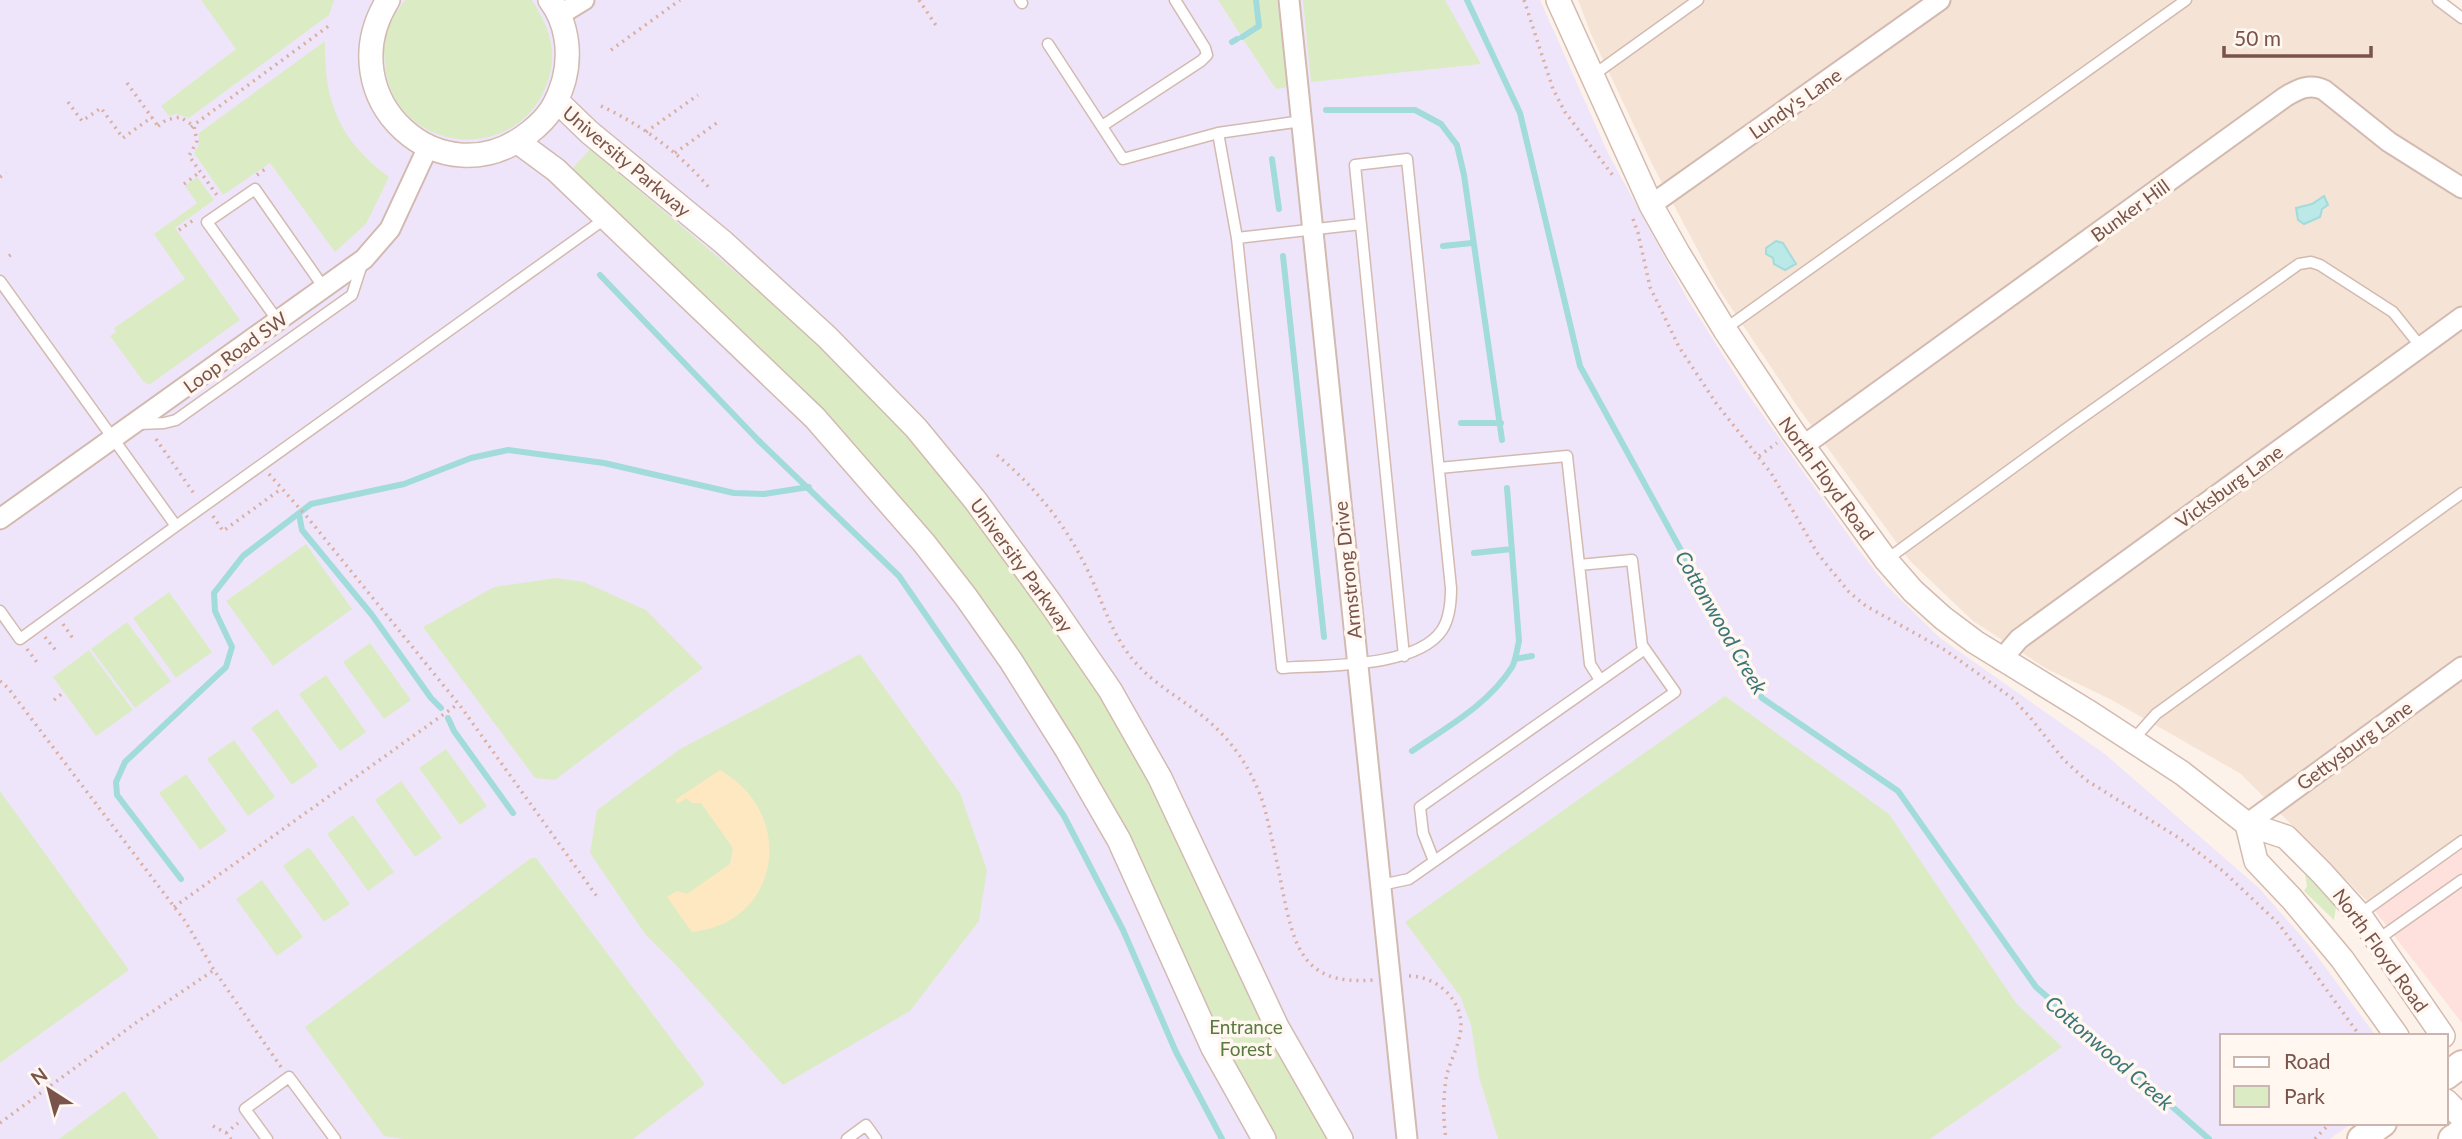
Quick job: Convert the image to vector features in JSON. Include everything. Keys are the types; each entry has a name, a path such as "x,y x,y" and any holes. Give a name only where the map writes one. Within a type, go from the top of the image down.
{"main road":[{"path":"2361,1139 2380,1125"},
{"path":"2452,1139 2462,1132"}],"street":[{"path":"388,0 378,15 370,45 371,76 382,106 402,130 428,147 458,155 489,153 518,142 542,122 558,102 567,68 566,40 555,7 584,0"},
{"name":"Armstrong Drive","path":"1289,0 1407,1139"},
{"name":"North Floyd Road","path":"1558,0 1651,205 1725,330 1803,446 1886,560 1913,591 1943,618 2001,660 2133,740 2182,773 2247,824 2286,837 2359,914 2442,1034"},
{"name":"Lundy's Lane","path":"1651,205 1940,0"},
{"name":"Bunker Hill","path":"1803,446 2274,105 2300,89 2313,86 2325,90 2389,142 2462,188"},
{"name":"University Parkway","path":"558,102 589,132 723,242 827,337 907,419 975,500 1110,690 1160,778 1277,1027 1342,1139"},
{"path":"518,142 556,170 815,418 924,542 966,597 1011,661 1119,840 1213,1048 1264,1139"},
{"name":"Loop Road SW","path":"0,519 364,259 390,229 428,147"},
{"name":"Vicksburg Lane","path":"2001,660 2019,639 2462,317"},
{"name":"Gettysburg Lane","path":"2247,824 2462,667"},
{"name":"North Floyd Road","path":"2247,824 2256,861 2342,959 2396,1034"},
{"path":"2448,1044 2462,1064"},
{"path":"2448,1103 2462,1117"}],"lane":[{"path":"1102,126 1207,55 1175,0"},
{"path":"1592,76 1698,0"},
{"path":"1725,330 2186,0"},
{"path":"2438,0 2462,18"},
{"path":"1048,44 1122,159 1218,133 1302,121"},
{"path":"1218,133 1237,238 1282,668 1404,656 1424,648 1443,630 1451,607 1407,159 1355,165 1404,656"},
{"path":"278,321 207,222 255,189 324,288"},
{"path":"0,611 20,639 606,218"},
{"path":"1237,238 1360,224"},
{"path":"135,424 176,420 352,295 359,281 364,259"},
{"path":"1886,560 2300,264 2311,262 2320,265 2393,312 2421,347"},
{"path":"0,281 176,526"},
{"path":"1439,468 1567,456 1590,664 1600,680"},
{"path":"2133,740 2156,714 2462,493"},
{"path":"1381,885 1409,879 1675,692 1642,645 1632,560 1579,565"},
{"path":"1434,861 1423,834 1420,807 1645,649"},
{"path":"2359,914 2462,841"},
{"path":"2377,940 2462,880"},
{"path":"267,1139 245,1109 289,1077 335,1139"},
{"path":"847,1139 866,1125 876,1139"}],"path":[{"path":"611,50 680,0"},
{"path":"919,0 937,27"},
{"path":"193,126 330,25"},
{"path":"127,83 159,126 166,120 180,117 193,126 197,141 188,155 220,200"},
{"path":"646,132 698,95"},
{"path":"68,102 82,121 101,108 122,138"},
{"path":"601,106 646,132 675,153 711,190"},
{"path":"118,141 152,117"},
{"path":"675,153 718,122"},
{"path":"255,176 268,166"},
{"path":"184,184 201,172"},
{"path":"0,177 6,173"},
{"path":"179,229 195,219"},
{"path":"156,439 195,495"},
{"path":"1759,456 1779,441"},
{"path":"997,455 1030,485 1059,520 1090,575 1112,629 1134,660 1159,686 1221,732 1244,761 1260,792 1290,928 1305,958 1332,978 1349,982 1378,980"},
{"path":"212,514 223,531 279,488 308,518 458,704 598,898"},
{"path":"0,681 57,751 174,907 214,971 289,1077"},
{"path":"54,700 64,692"},
{"path":"174,907 458,704"},
{"path":"0,1124 137,1022 214,971"},
{"path":"1401,977 1418,976 1444,988 1459,1012 1459,1041 1446,1076 1446,1139"},
{"path":"2315,1139 2328,1125"},
{"path":"213,1126 231,1139"}],"shaded area":[{"path":"0,0 1540,0 1608,153 1687,298 1745,390 1886,585 1940,638 2105,754 2259,888 2309,945 2375,1034 2220,1034 2220,1125 2349,1125 2330,1139 0,1139"},
{"path":"1578,0 2435,0 2462,19 2462,836 2368,902 2241,774 2110,699 2047,669 1973,621 1910,561 1797,406 1718,288 1652,164 1591,34"},
{"path":"2462,836 2462,1023 2368,902"}],"green space":[{"path":"201,0 334,1 329,15 189,118 176,114 169,116 161,106 236,49"},
{"path":"405,0 532,0 548,33 552,66 544,91 527,115 505,131 480,139 454,138 429,131 408,116 392,94 384,54 388,28"},
{"path":"1218,0 1277,0 1288,87 1276,89 1243,39 1258,30 1255,25 1240,34"},
{"path":"1303,0 1445,0 1481,64 1311,82"},
{"path":"325,41 328,83 338,118 358,149 389,177 366,224 335,252 270,163 223,195 194,153 199,144 199,133"},
{"name":"Entrance Forest","path":"590,149 816,340 913,441 993,540 1104,698 1172,825 1330,1139 1277,1139 1222,1044 1121,827 1060,718 934,535 812,401 569,172"},
{"path":"197,177 214,200 175,228 240,320 149,385 143,381 110,336 116,332 114,328 185,279 154,234 197,203 185,186"},
{"path":"306,544 352,609 273,666 226,601"},
{"path":"556,578 584,582 646,610 703,668 555,780 535,778 423,627 494,587"},
{"path":"169,592 212,652 176,678 133,618"},
{"path":"127,622 171,681 135,708 91,649"},
{"path":"370,643 411,700 384,719 343,662"},
{"path":"89,650 133,710 96,736 53,677"},
{"path":"860,654 960,793 987,870 979,921 910,1011 783,1085 645,934 590,853 597,810 680,749"},
{"path":"326,675 366,732 340,751 299,694"},
{"path":"1725,696 1889,814 2016,1003 2062,1047 1930,1139 1498,1139 1479,1077 1471,1025 1460,996 1405,922"},
{"path":"277,709 318,766 292,785 251,728"},
{"path":"234,740 275,797 248,816 207,759"},
{"path":"446,749 487,806 460,825 419,768"},
{"path":"186,774 227,831 200,850 159,793"},
{"path":"401,781 442,838 415,857 375,800"},
{"path":"0,791 129,970 0,1063"},
{"path":"353,815 394,872 368,891 327,834"},
{"path":"309,847 350,904 324,922 283,866"},
{"path":"531,858 536,858 705,1084 633,1139 403,1139 384,1136 305,1027"},
{"path":"2305,874 2336,907 2334,920 2304,891 2307,886"},
{"path":"262,880 303,937 277,956 236,899"},
{"path":"124,1091 159,1139 59,1139"}],"sand":[{"path":"720,770 745,789 761,813 768,838 768,864 760,888 745,909 722,924 692,932 667,897 677,891 687,894 730,864 733,848 701,803 692,803 686,798 678,804 675,800"}],"water":[{"path":"2324,196 2328,205 2322,209 2320,217 2304,224 2298,220 2296,208 2312,204"},
{"path":"1776,241 1783,243 1796,264 1785,270 1774,264 1773,258 1766,254 1766,248"}],"waterway":[{"path":"1242,37 1259,26 1256,0"},
{"name":"Cottonwood Creek","path":"1467,0 1520,113 1580,366 1762,698 1898,791 2036,987 2209,1139"},
{"path":"1232,42 1237,39"},
{"path":"1326,110 1415,110 1441,124 1457,145 1464,175 1502,440"},
{"path":"1272,159 1279,209"},
{"path":"1443,246 1472,243"},
{"path":"1283,256 1324,637"},
{"path":"600,275 758,440 899,576 1064,816 1123,930 1176,1052 1222,1139"},
{"path":"1461,423 1501,423"},
{"path":"181,879 117,795 116,782 125,762 226,667 232,647 215,611 214,593 243,556 311,504 404,484 471,458 508,450 604,463 734,493 764,494 809,487"},
{"path":"1412,751 1479,704 1503,680 1515,661 1519,641 1507,488"},
{"path":"299,514 302,530 372,615 441,708"},
{"path":"1474,553 1512,549"},
{"path":"1515,659 1532,656"},
{"path":"448,718 454,731 513,813"}]}
